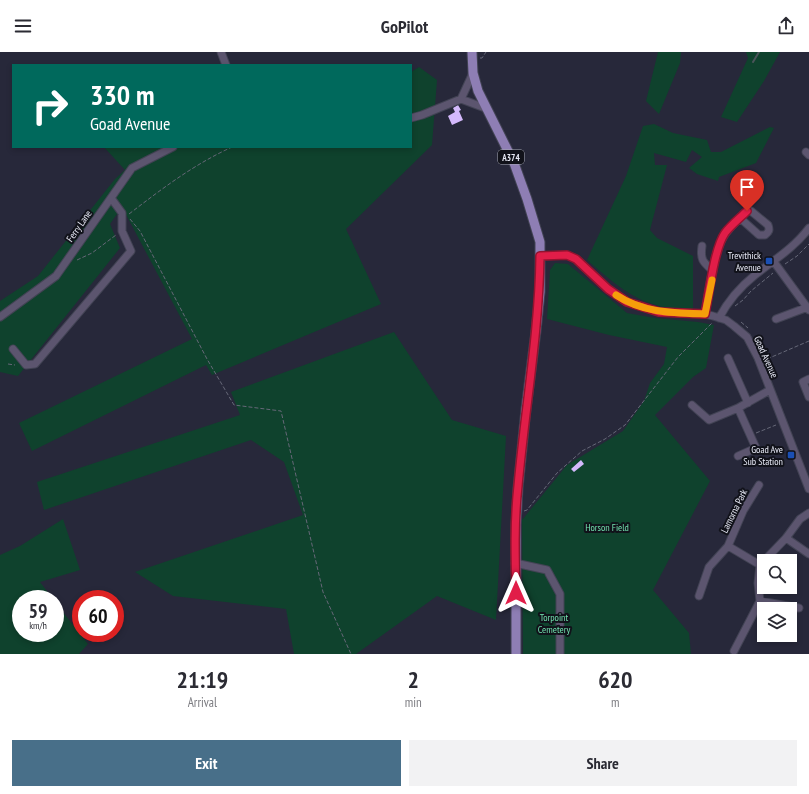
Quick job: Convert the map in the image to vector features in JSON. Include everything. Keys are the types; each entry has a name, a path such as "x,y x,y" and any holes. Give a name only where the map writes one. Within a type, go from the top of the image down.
{"main road":[{"name":"A374","path":"472,52 473,73 478,91 485,108 514,162 540,242 540,292 518,488 515,563 516,654"}],"street":[{"path":"221,52 226,64"},
{"path":"461,99 473,73"},
{"path":"412,118 461,99 485,108"},
{"name":"Ferry Lane","path":"0,317 56,276 132,168 171,148"},
{"path":"13,349 26,365 35,364 131,251 122,230 122,213 111,198"},
{"path":"705,314 717,252 728,229 740,218"},
{"path":"719,318 732,297 755,276 794,246 809,228"},
{"path":"702,246 701,258 713,271"},
{"name":"Goad Avenue","path":"540,256 567,255 576,259 608,289 627,302 659,312 705,314 719,318 734,326 747,337 759,362 809,489"},
{"path":"774,262 808,308 776,319"},
{"path":"802,298 809,295"},
{"path":"728,358 748,403"},
{"path":"809,379 803,382 809,397"},
{"path":"692,405 709,420 738,408 770,390"},
{"path":"738,408 756,448 738,456"},
{"name":"Lamorna Park","path":"699,596 709,567 728,546 743,511 759,485"},
{"path":"770,554 786,538 800,519 809,513"},
{"path":"786,538 809,554"},
{"name":"Lamorna Park","path":"728,546 757,562"},
{"path":"515,563 547,570 560,594 560,654"},
{"path":"734,651 760,601 759,594"},
{"path":"760,601 799,608"}],"path":[{"path":"230,148 208,158 176,178 127,216 140,231 207,359 234,405 281,411 323,592 351,654"},
{"path":"75,261 92,253 119,234 122,228"},
{"path":"732,310 751,291 797,256 809,244"},
{"path":"517,513 527,510 557,473 582,451 605,439 625,425 678,357 719,318"},
{"path":"759,362 809,341"},
{"path":"750,435 782,422"}],"green space":[{"path":"658,52 681,52 680,63 659,114 646,101"},
{"path":"746,52 780,52 764,81 737,122 721,117 748,58"},
{"path":"419,67 437,80 432,145 346,229 381,304 212,375 206,365 32,451 19,423 192,339 122,207 110,224 120,248 18,376 0,372 0,301 38,276 115,179 125,170 105,148 412,148 412,71"},
{"path":"654,124 673,133 707,140 711,152 721,152 770,127 774,128 756,163 719,177 718,181 697,174 689,168 702,157 692,150 686,162 654,153 655,165 667,165 650,230 657,238 693,256 693,309 669,308 646,302 627,292 587,260 626,176 643,126"},
{"path":"555,263 568,264 627,313 714,325 706,368 693,377 655,415 710,481 653,590 689,633 691,654 523,654 522,520 567,465 623,431 644,401 650,383 664,364 667,347 609,335 547,319 550,270"},
{"path":"394,332 452,420 506,436 496,620 437,596 356,654 294,654 286,609 173,596 135,572 303,515 284,462 251,440 44,510 37,482 240,415 231,392"},
{"path":"63,519 80,570 40,582 46,590 12,590 12,642 64,642 64,613 72,624 72,642 86,642 88,644 79,654 0,654 0,555 20,546"}],"building":[{"path":"458,105 461,110 459,111 463,120 452,125 448,116 455,112 453,108"},
{"path":"581,460 584,464 574,472 571,469"}],"waterway":[{"path":"753,62 759,52"}],"slow traffic":[{"path":"616,295 627,302 659,312 705,314 712,280"}],"place":[{"name":"Trevithick Avenue","path":"769,261"},
{"name":"Goad Ave Sub Station","path":"791,455"}],"route":[{"path":"516,593 516,525 518,488 540,292 540,256 567,255 576,259 608,289 627,302 659,312 705,314 719,246 724,234 747,211"}],"park label":[{"name":"Horson Field","path":"607,527"},
{"name":"Torpoint Cemetery","path":"554,622"}]}
